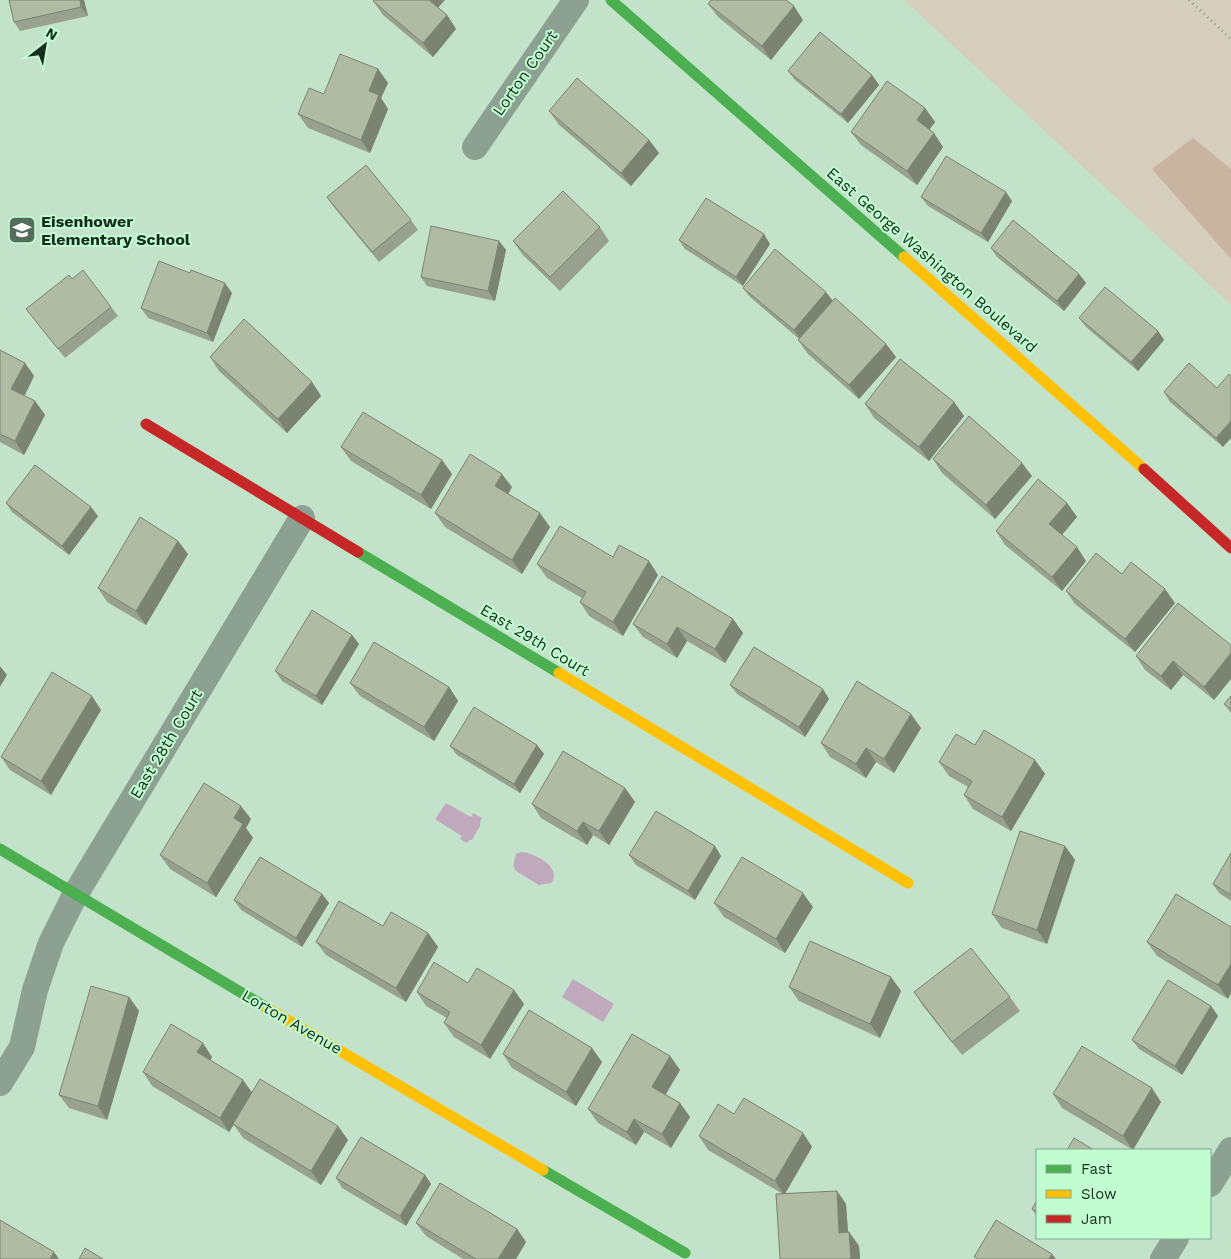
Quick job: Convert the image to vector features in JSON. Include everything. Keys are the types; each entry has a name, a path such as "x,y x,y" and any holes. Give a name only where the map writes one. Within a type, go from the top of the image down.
{"street":[{"name":"Lorton Court","path":"475,147 576,0"},
{"name":"East George Washington Boulevard","path":"611,0 1044,380 1231,548"},
{"name":"East 29th Court","path":"146,424 908,883"},
{"name":"East 28th Court","path":"75,895 302,518"},
{"path":"0,849 75,895 51,943 34,990 22,1047 0,1083"},
{"name":"Lorton Avenue","path":"75,895 685,1253"},
{"path":"1211,1182 1231,1150"},
{"path":"1163,1259 1175,1239"}],"path":[{"path":"1188,0 1231,39"}],"shaded area":[{"path":"904,0 1231,0 1231,305"},
{"path":"1193,138 1231,169 1231,259 1152,169"},
{"path":"446,803 471,817 473,813 482,818 472,840 469,840 467,843 460,839 462,836 436,820"},
{"path":"521,852 539,858 550,867 554,877 551,883 539,885 516,871 513,866 516,854"},
{"path":"573,979 614,1004 603,1022 562,997"}],"building":[{"path":"9,0 80,0 81,7 14,22"},
{"path":"374,0 429,0 447,15 423,43"},
{"path":"711,0 786,0 794,6 762,46 708,4"},
{"path":"820,32 872,75 841,114 788,71"},
{"path":"340,54 378,69 369,91 379,95 361,140 298,114 309,88 324,94"},
{"path":"577,78 649,140 621,173 549,111"},
{"path":"887,81 925,108 917,120 934,133 907,171 851,132"},
{"path":"946,156 1006,192 981,233 921,197"},
{"path":"366,165 411,220 372,252 327,197"},
{"path":"563,191 600,227 550,277 513,241"},
{"path":"706,198 764,234 736,277 679,240"},
{"path":"1013,220 1079,274 1057,301 991,248"},
{"path":"431,226 499,241 488,291 421,277"},
{"path":"775,249 826,292 794,330 743,288"},
{"path":"159,261 190,273 191,270 225,283 207,333 141,308"},
{"path":"83,270 111,307 58,349 26,309 69,275 72,279"},
{"path":"1105,287 1158,331 1131,362 1079,318"},
{"path":"835,298 886,344 849,385 798,340"},
{"path":"244,319 312,382 278,419 210,357"},
{"path":"0,350 25,363 11,389 35,401 15,441 0,434"},
{"path":"900,359 954,402 919,447 865,404"},
{"path":"1189,363 1217,388 1229,374 1231,376 1231,421 1216,438 1164,392"},
{"path":"363,412 442,460 421,495 341,447"},
{"path":"969,416 1022,463 986,505 933,459"},
{"path":"470,454 502,474 495,486 540,513 512,560 435,513"},
{"path":"35,465 91,507 62,546 6,503"},
{"path":"1038,479 1067,503 1049,524 1077,547 1052,577 996,531"},
{"path":"140,517 178,541 136,611 98,588"},
{"path":"560,526 613,557 619,545 649,561 613,622 580,602 586,592 537,564"},
{"path":"1096,553 1122,574 1131,562 1165,589 1125,639 1066,591"},
{"path":"662,576 733,619 715,649 677,627 667,644 633,624"},
{"path":"1178,603 1231,645 1231,653 1204,687 1173,661 1161,676 1136,656"},
{"path":"312,610 352,635 316,696 275,671"},
{"path":"374,642 449,687 424,727 350,683"},
{"path":"754,647 823,689 799,727 730,685"},
{"path":"52,672 92,696 41,781 1,757"},
{"path":"857,681 911,714 884,759 866,748 856,764 821,743"},
{"path":"1231,696 1231,709 1224,704"},
{"path":"474,707 537,745 514,784 450,746"},
{"path":"984,730 1035,760 1002,817 964,795 972,781 939,762 956,734 975,745"},
{"path":"563,751 625,788 599,831 583,822 577,831 532,804"},
{"path":"204,783 241,806 234,818 243,824 207,883 160,855"},
{"path":"656,811 715,846 688,891 629,855"},
{"path":"1020,831 1065,846 1037,930 992,914"},
{"path":"1231,853 1231,895 1213,884"},
{"path":"260,857 322,894 296,938 234,900"},
{"path":"742,857 803,893 776,939 714,903"},
{"path":"1176,894 1231,927 1231,964 1218,985 1147,942"},
{"path":"339,901 383,926 391,912 428,933 396,988 316,942"},
{"path":"810,941 891,977 870,1024 789,987"},
{"path":"971,948 1010,997 952,1042 914,992"},
{"path":"434,962 468,983 477,968 514,990 481,1045 444,1023 450,1012 417,992"},
{"path":"1168,980 1211,1006 1175,1066 1132,1040"},
{"path":"91,986 129,997 98,1106 59,1095"},
{"path":"529,1010 592,1048 566,1092 503,1054"},
{"path":"171,1024 203,1043 197,1052 243,1080 220,1118 143,1072"},
{"path":"632,1034 670,1056 652,1087 680,1103 662,1134 634,1119 627,1132 588,1109"},
{"path":"1082,1046 1152,1088 1123,1136 1053,1094"},
{"path":"260,1079 338,1126 311,1171 233,1124"},
{"path":"744,1098 803,1133 775,1181 699,1136 718,1104 734,1114"},
{"path":"361,1137 425,1175 400,1216 336,1178"},
{"path":"1074,1138 1092,1149 1068,1149"},
{"path":"440,1183 517,1229 498,1259 476,1259 416,1223"},
{"path":"837,1191 839,1233 849,1232 851,1259 780,1259 776,1194"},
{"path":"1036,1202 1036,1211 1032,1209"},
{"path":"0,1220 54,1252 50,1259 0,1259"},
{"path":"996,1220 1052,1254 1049,1259 978,1259 974,1257"},
{"path":"85,1248 103,1259 79,1259"}],"traffic: fast":[{"path":"611,0 904,257"},
{"path":"358,552 559,673"},
{"path":"0,849 267,1008"},
{"path":"543,1170 685,1253"}],"traffic: slow":[{"path":"904,257 1144,469"},
{"path":"559,673 908,883"},
{"path":"267,1008 543,1170"}],"traffic: jam":[{"path":"146,424 358,552"},
{"path":"1144,469 1231,548"}],"place":[{"name":"Eisenhower Elementary School","path":"22,230"}]}
